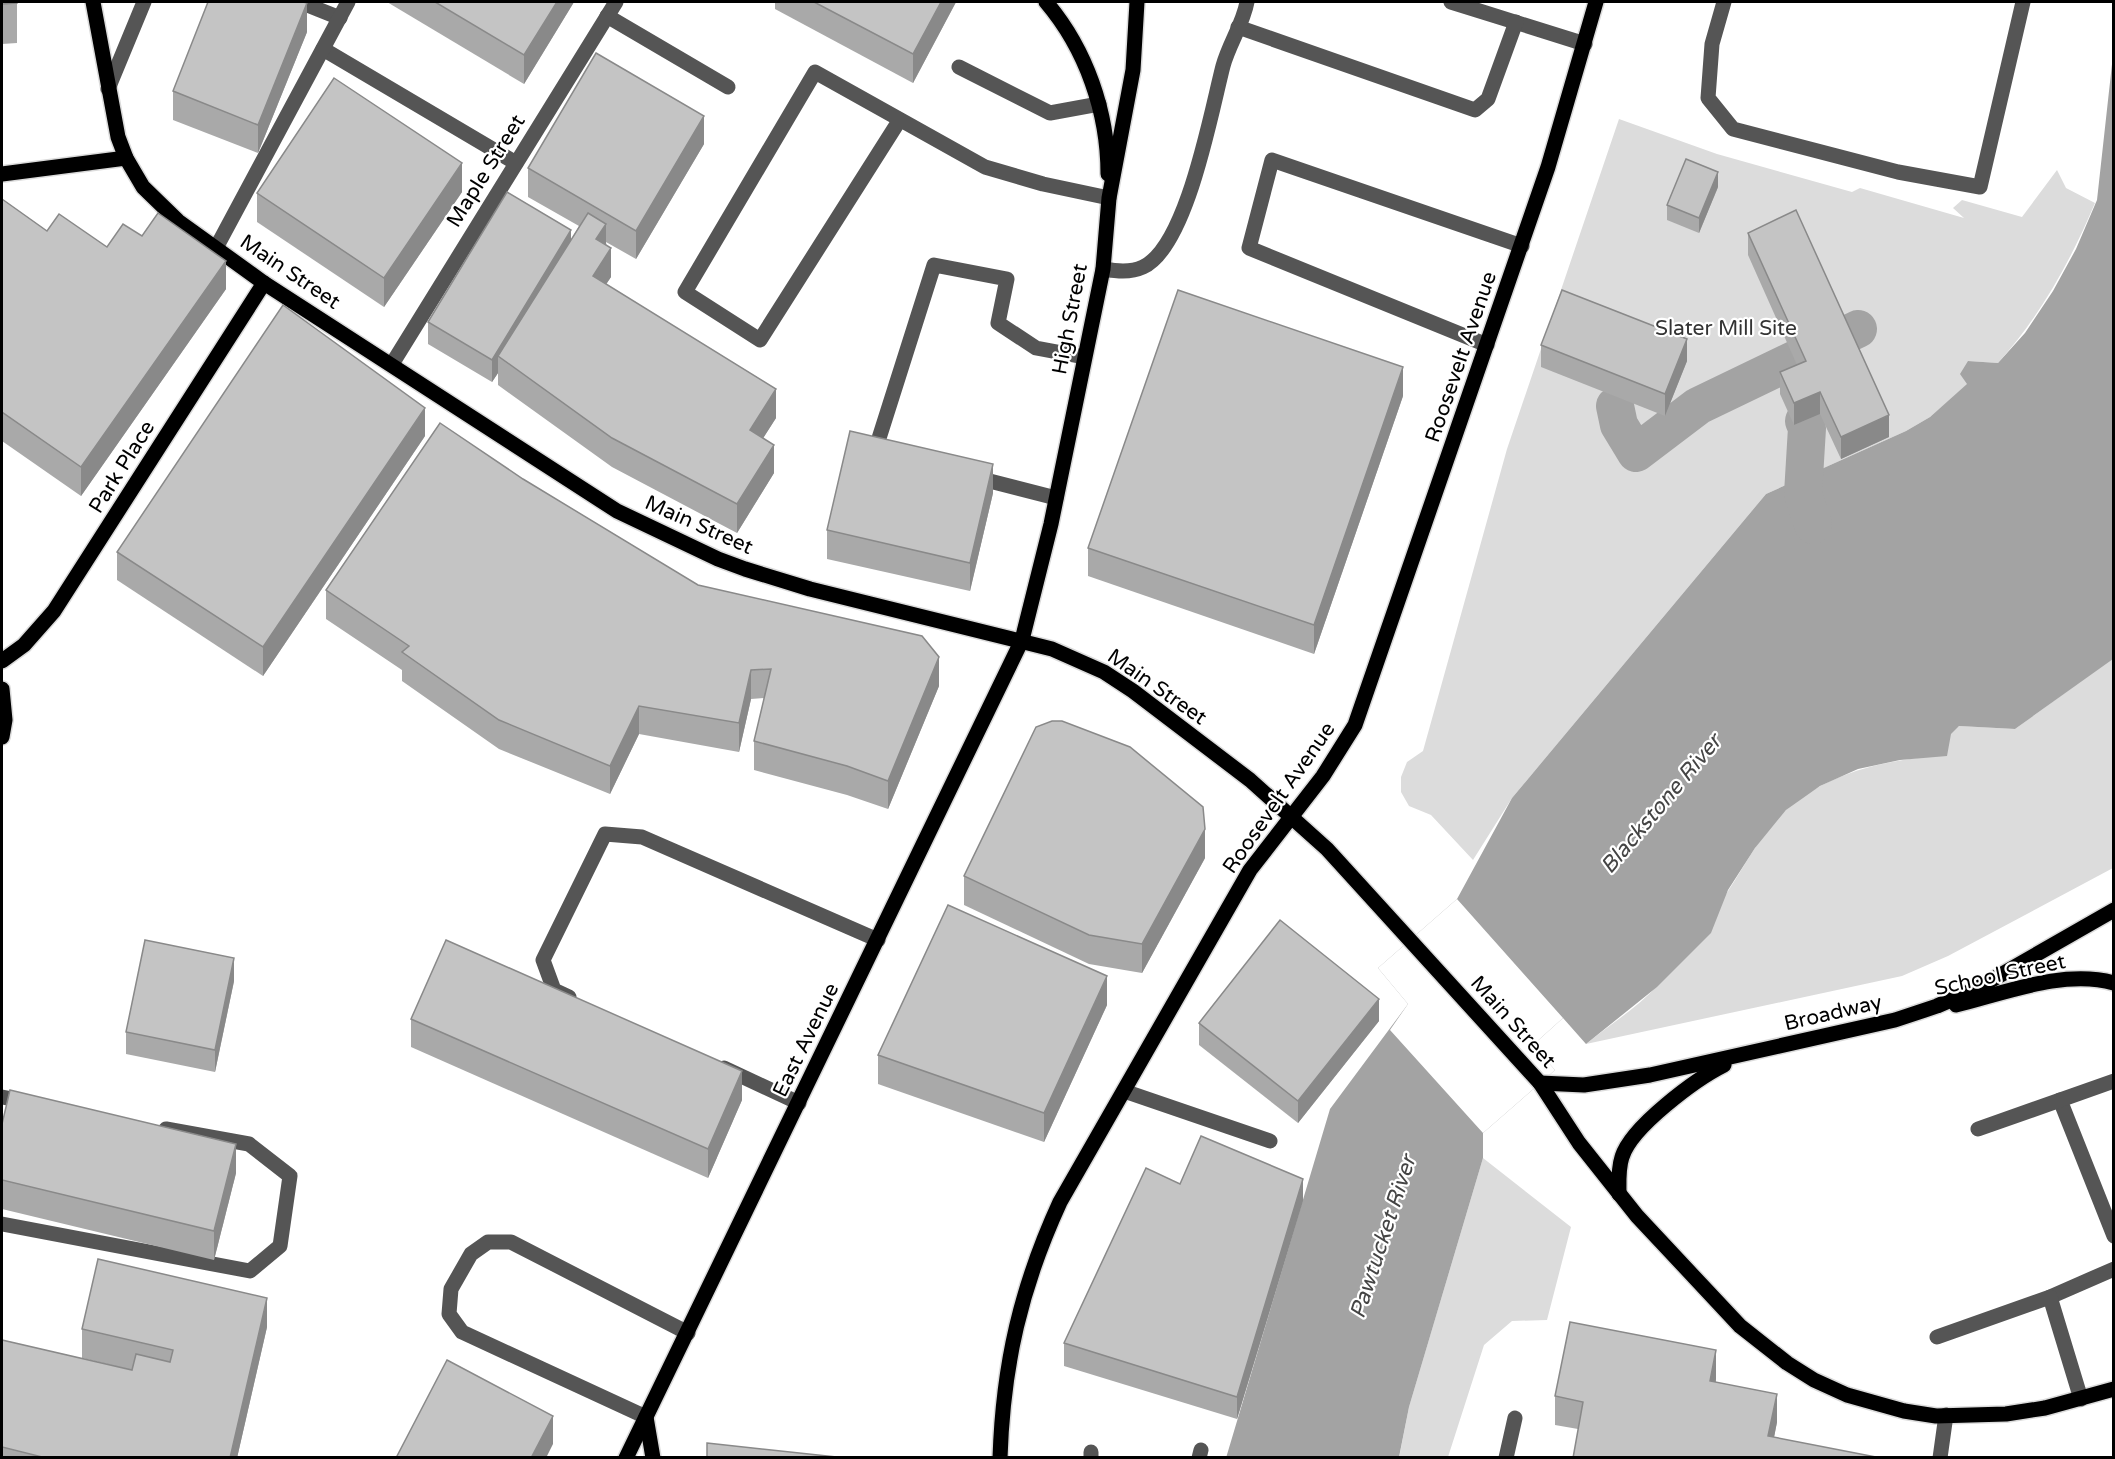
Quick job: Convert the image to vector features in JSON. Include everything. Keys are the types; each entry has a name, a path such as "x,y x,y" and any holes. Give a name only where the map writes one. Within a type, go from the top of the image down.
{"main road":[{"name":"Main Street","path":"93,2 118,137 126,158 143,188 158,204 264,283 617,511 718,560 810,589 1022,640 1078,660 1113,678 1250,780 1327,849 1540,1083 1579,1143 1619,1194 1740,1326 1786,1364 1814,1380 1868,1401 1904,1411 1946,1415 2006,1414 2081,1399 2114,1389"},
{"path":"1046,2 1069,32 1081,55 1099,104 1108,159 1109,198"},
{"name":"High Street","path":"1022,640 1056,498 1102,268 1109,198 1128,108 1137,2"},
{"name":"Roosevelt Avenue","path":"1000,1458 1004,1391 1012,1338 1039,1247 1060,1202 1250,870 1341,752 1355,725 1522,246 1596,2"},
{"path":"2,174 126,158"},
{"name":"Park Place","path":"2,661 24,645 54,611 264,283"},
{"name":"East Avenue","path":"626,1458 1022,640"},
{"path":"2,689 5,720 2,738"},
{"name":"Broadway","path":"1540,1083 1566,1086 1604,1083 1743,1056 1895,1020 1937,1006 1976,989 2114,910"},
{"path":"2096,920 2114,918"},
{"name":"School Street","path":"1895,1020 2064,980 2086,979 2114,983"},
{"path":"1619,1194 1622,1156 1634,1137 1688,1087 1743,1056"},
{"path":"646,1417 652,1458"}],"street":[{"path":"108,89 144,2"},
{"path":"300,2 340,18"},
{"path":"216,248 348,2"},
{"name":"Maple Street","path":"392,364 616,2"},
{"path":"1102,268 1128,271 1144,267 1168,243 1194,175 1225,56 1246,2"},
{"path":"1450,2 1585,44"},
{"path":"1724,2 1712,44 1708,98 1733,129 1898,172 1980,187 2023,2"},
{"path":"607,16 728,87"},
{"path":"1238,27 1475,110 1488,99 1516,22"},
{"path":"323,49 516,163"},
{"path":"958,67 1050,113 1099,104"},
{"path":"899,121 760,340 685,292 814,72 985,167 1043,184 1109,198"},
{"path":"1487,345 1249,248 1272,160 1522,246"},
{"path":"879,456 934,265 1007,279 999,323 1036,348 1084,357"},
{"path":"955,473 1056,498"},
{"path":"586,1004 554,990 543,960 605,834 642,837 878,940"},
{"path":"714,1063 799,1103"},
{"path":"1978,1129 2114,1081"},
{"path":"1124,1091 1270,1141"},
{"path":"2,1097 46,1106"},
{"path":"2060,1100 2114,1236"},
{"path":"2,1224 250,1271 280,1246 290,1176 249,1144 148,1125"},
{"path":"646,1417 462,1332 449,1314 451,1289 471,1254 488,1242 511,1242 688,1333"},
{"path":"1937,1337 2050,1297 2114,1269"},
{"path":"2050,1297 2081,1399"},
{"path":"1940,1458 1946,1415"},
{"path":"1506,1458 1515,1418"}],"green space":[{"name":"Slater Mill Site","path":"1619,119 1717,154 1852,192 1860,188 1964,218 1953,208 1962,200 2022,217 2057,170 2066,188 2095,203 2075,246 2041,307 1998,363 1968,361 1968,384 1930,417 1906,431 1766,494 1512,798 1473,860 1431,815 1409,806 1401,792 1401,777 1407,762 1423,751 1507,449"},
{"path":"2113,658 2113,868 1948,956 1902,976 1586,1044 1641,1002 1666,975 1703,928 1770,827 1802,797 1818,787 1853,772 1890,762 1927,757 1948,733 1959,726 2015,729"},
{"path":"1483,1158 1571,1227 1547,1320 1512,1321 1484,1345 1448,1457 1399,1458 1409,1407"}],"water":[{"path":"2113,55 2113,659 2015,729 1959,726 1951,734 1947,756 1900,760 1858,769 1820,786 1786,810 1755,848 1728,890 1711,933 1657,987 1586,1044 1563,1018 1533,1045 1555,1070 1483,1133 1483,1158 1409,1407 1399,1457 1226,1458 1330,1109 1408,1004 1378,968 1457,899 1512,798 1766,494 1906,431 1930,417 1967,384 1960,374 1968,361 1998,363 2025,333 2053,291 2076,249 2097,200"}],"pier":[{"path":"1457,899 1563,1018 1533,1045 1555,1070 1483,1133 1390,1030 1408,1004 1378,968"}],"building":[{"path":"208,2 307,3 258,125 173,91"},
{"path":"435,2 557,2 524,55"},
{"path":"814,2 941,2 913,54"},
{"path":"596,53 704,116 636,231 528,168"},
{"path":"334,78 462,163 384,278 257,193"},
{"path":"1686,159 1718,172 1699,218 1667,205"},
{"path":"507,192 571,230 492,360 428,322"},
{"path":"2,199 47,231 59,214 107,247 123,224 142,236 158,213 226,261 81,467 2,412"},
{"path":"1796,210 1889,415 1841,437 1820,392 1794,403 1780,372 1806,361 1748,233"},
{"path":"588,213 606,224 596,239 611,248 593,276 776,389 750,430 774,445 737,504 612,438 498,356"},
{"path":"1178,290 1403,367 1314,625 1088,548"},
{"path":"1562,290 1687,339 1665,394 1541,345"},
{"path":"283,305 425,408 263,647 117,552"},
{"path":"440,423 523,479 698,585 922,636 939,657 888,781 847,766 754,741 771,669 751,670 739,723 639,706 610,766 499,720 402,652 409,646 326,590"},
{"path":"850,431 993,464 970,563 827,530"},
{"path":"1052,721 1062,721 1130,747 1203,807 1205,829 1142,944 1089,935 964,876 1036,727"},
{"path":"948,905 1107,976 1044,1113 878,1055"},
{"path":"1280,920 1379,999 1298,1101 1199,1023"},
{"path":"145,940 234,958 215,1050 126,1032"},
{"path":"446,940 742,1071 708,1149 411,1019"},
{"path":"10,1090 236,1144 214,1231 2,1180 2,1124"},
{"path":"1201,1136 1303,1179 1237,1397 1064,1343 1146,1168 1180,1184"},
{"path":"98,1259 267,1298 230,1458 46,1458 2,1447 2,1340 132,1370 136,1354 170,1362 173,1350 82,1329"},
{"path":"1570,1322 1716,1350 1710,1381 1777,1394 1768,1436 1881,1458 1573,1458 1583,1402 1555,1396"},
{"path":"447,1360 553,1416 531,1458 396,1458"},
{"path":"707,1443 846,1458 707,1458"}],"waterway":[{"path":"1615,406 1619,425 1636,453 1698,406 1858,329"},
{"path":"1804,421 1807,428 1803,494 1813,525"}],"water label":[{"name":"Blackstone River","path":"1661,804"},
{"name":"Pawtucket River","path":"1383,1237"}]}
